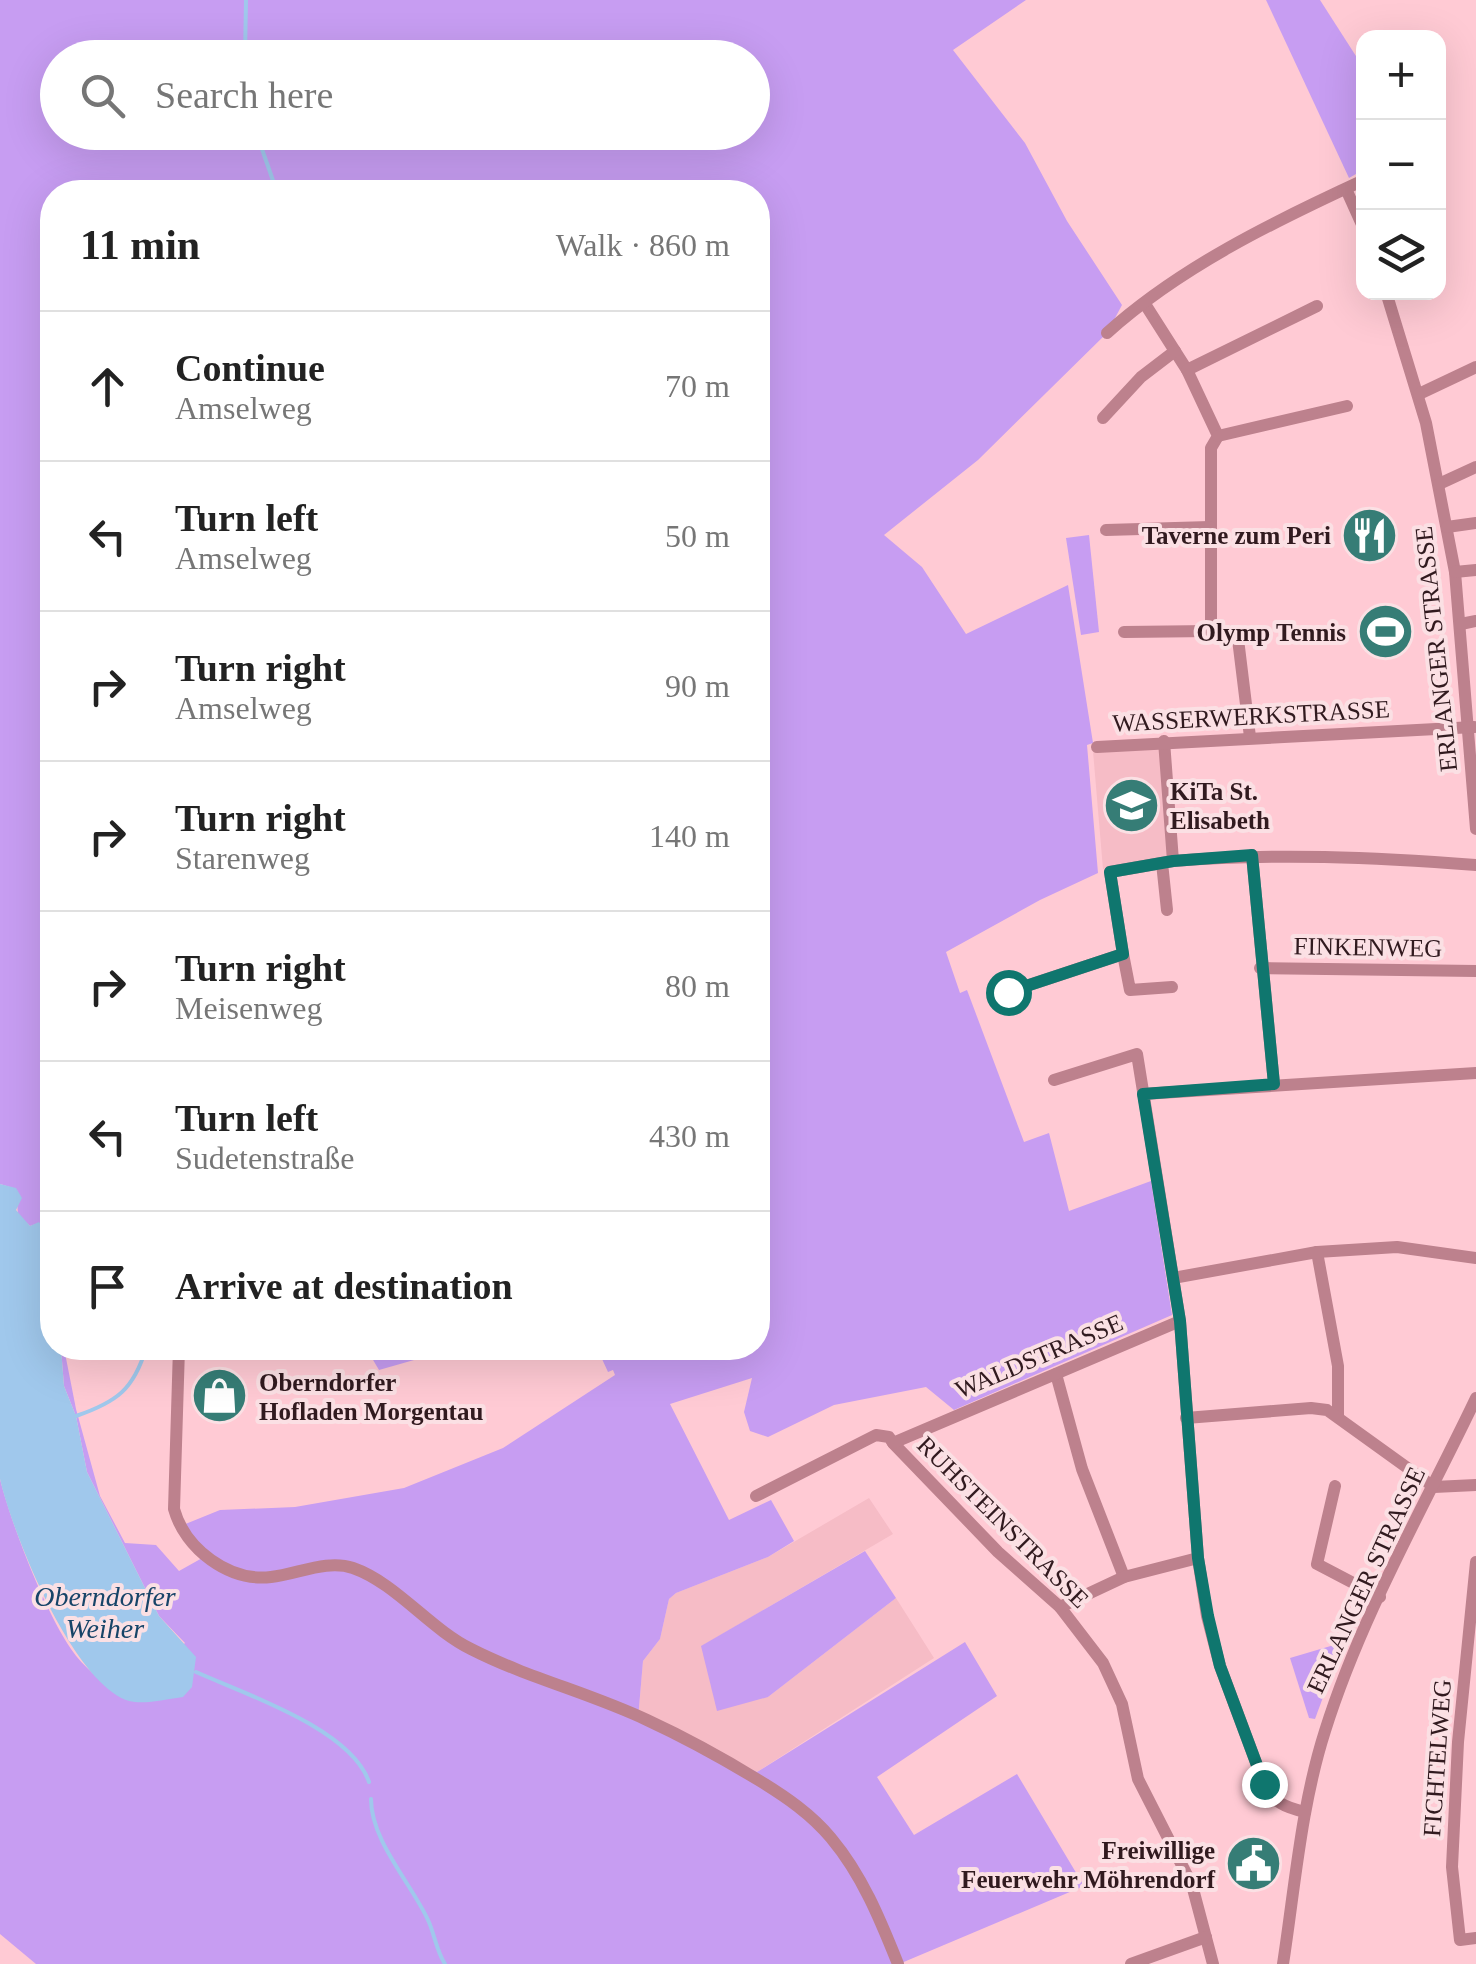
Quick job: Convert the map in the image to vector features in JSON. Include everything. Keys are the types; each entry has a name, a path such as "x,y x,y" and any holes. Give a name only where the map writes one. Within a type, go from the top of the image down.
{"street":[{"path":"1107,333 1210,259 1356,184"},
{"path":"1346,188 1356,211"},
{"name":"ERLANGER STRASSE","path":"1389,300 1418,394 1456,572 1460,624 1470,672 1476,829"},
{"path":"1145,304 1187,370 1218,436"},
{"path":"1187,370 1317,306"},
{"path":"1103,418 1141,377 1175,350"},
{"path":"1418,394 1476,366"},
{"path":"1211,631 1211,448 1218,436 1346,406"},
{"path":"1439,484 1476,467"},
{"path":"1447,527 1476,523"},
{"path":"1106,530 1210,526"},
{"path":"1456,572 1476,570"},
{"path":"1460,624 1476,621"},
{"path":"1124,632 1237,632 1250,737"},
{"name":"WASSERWERKSTRASSE","path":"1097,747 1472,727"},
{"path":"1164,742 1167,910"},
{"path":"1252,855 1274,1084"},
{"path":"1172,987 1130,990 1110,872 1168,862 1252,855 1476,865"},
{"path":"1008,992 1123,954"},
{"name":"FINKENWEG","path":"1260,968 1476,970"},
{"path":"1054,1080 1138,1054 1180,1321 1198,1558 1220,1666 1264,1784 1283,1807 1305,1812"},
{"path":"1143,1094 1476,1073"},
{"path":"1173,1278 1317,1252 1397,1247 1476,1258"},
{"path":"1317,1252 1338,1366 1338,1416"},
{"name":"WALDSTRASSE","path":"756,1496 876,1435 889,1437 893,1443 1180,1321"},
{"path":"178,1360 174,1510 182,1532 207,1557 248,1576 267,1578 320,1566 351,1567 374,1579 471,1649 628,1713 740,1768 812,1818 830,1836 868,1892 898,1964"},
{"path":"1056,1374 1082,1469 1124,1577"},
{"name":"ERLANGER STRASSE","path":"1284,1964 1312,1776 1336,1698 1476,1398"},
{"path":"1186,1418 1327,1410 1434,1487 1476,1485"},
{"name":"RUHSTEINSTRASSE","path":"893,1443 998,1552 1060,1607 1104,1663 1122,1704 1138,1779 1192,1885 1213,1964"},
{"path":"1336,1486 1317,1564 1380,1597"},
{"path":"1060,1607 1124,1577 1198,1558"},
{"name":"FICHTELWEG","path":"1476,1562 1458,1742 1452,1870 1460,1940 1476,1938"},
{"path":"1132,1964 1206,1938"}],"shaded area":[{"path":"0,0 1026,0 953,50 1025,143 1067,221 1122,305 1107,333 978,460 884,535 922,567 966,634 1068,585 1093,743 1087,745 1098,873 946,952 960,993 967,990 1024,1142 1049,1133 1069,1211 1151,1181 1172,1315 954,1410 926,1387 834,1405 768,1437 750,1431 744,1412 752,1378 670,1404 729,1520 771,1500 794,1541 768,1557 669,1599 660,1639 643,1661 638,1719 757,1772 965,1642 997,1696 877,1777 914,1835 1017,1774 1084,1886 899,1964 36,1964 0,1934 0,1479 12,1520 50,1612 71,1649 94,1675 121,1697 185,1643 159,1616 87,1472 76,1416 64,1386 62,1360 66,1360 100,1496 125,1543 156,1545 179,1571 204,1557 183,1525 220,1510 295,1507 404,1488 503,1448 615,1375 613,1370 608,1372 602,1360 770,1360 770,180 40,180 40,1225 30,1226 18,1215 16,1189 0,1184"},
{"path":"1266,0 1320,0 1356,56 1356,174 1349,178"},
{"path":"1089,535 1099,632 1081,635 1066,538"},
{"name":"KiTa St. Elisabeth","path":"1160,746 1169,858 1103,869 1093,751"},
{"path":"373,1360 414,1360 379,1370"},
{"path":"869,1498 893,1534 702,1646 768,1697 896,1598 934,1658 757,1772 638,1720 643,1661 660,1639 669,1599 768,1557"},
{"path":"865,1551 896,1598 768,1697 717,1711 701,1646"},
{"path":"1334,1645 1339,1654 1315,1719 1309,1718 1290,1658"}],"water":[{"name":"Oberndorfer Weiher","path":"0,1184 16,1188 22,1198 16,1210 30,1226 40,1224 40,1360 62,1360 64,1386 76,1416 87,1472 159,1616 196,1657 192,1687 183,1697 129,1701 108,1688 86,1666 66,1637 31,1568 0,1479"}],"waterway":[{"path":"245,40 246,0"},
{"path":"262,150 273,180"},
{"path":"76,1416 122,1392 141,1360"},
{"path":"196,1672 268,1702 319,1730 358,1763 369,1782"},
{"path":"371,1799 378,1830 421,1906 445,1964"}],"place":[{"name":"Taverne zum Peri","path":"1370,535"},
{"name":"Olymp Tennis","path":"1385,632"},
{"name":"KiTa St. Elisabeth","path":"1131,805"},
{"name":"Oberndorfer Hofladen Morgentau","path":"220,1396"},
{"name":"Freiwillige Feuerwehr Möhrendorf","path":"1254,1864"}],"route":[{"path":"1008,992 1123,954 1110,872 1173,861 1252,855 1274,1084 1143,1094 1180,1321 1198,1558 1208,1616 1220,1666 1264,1784"}]}
